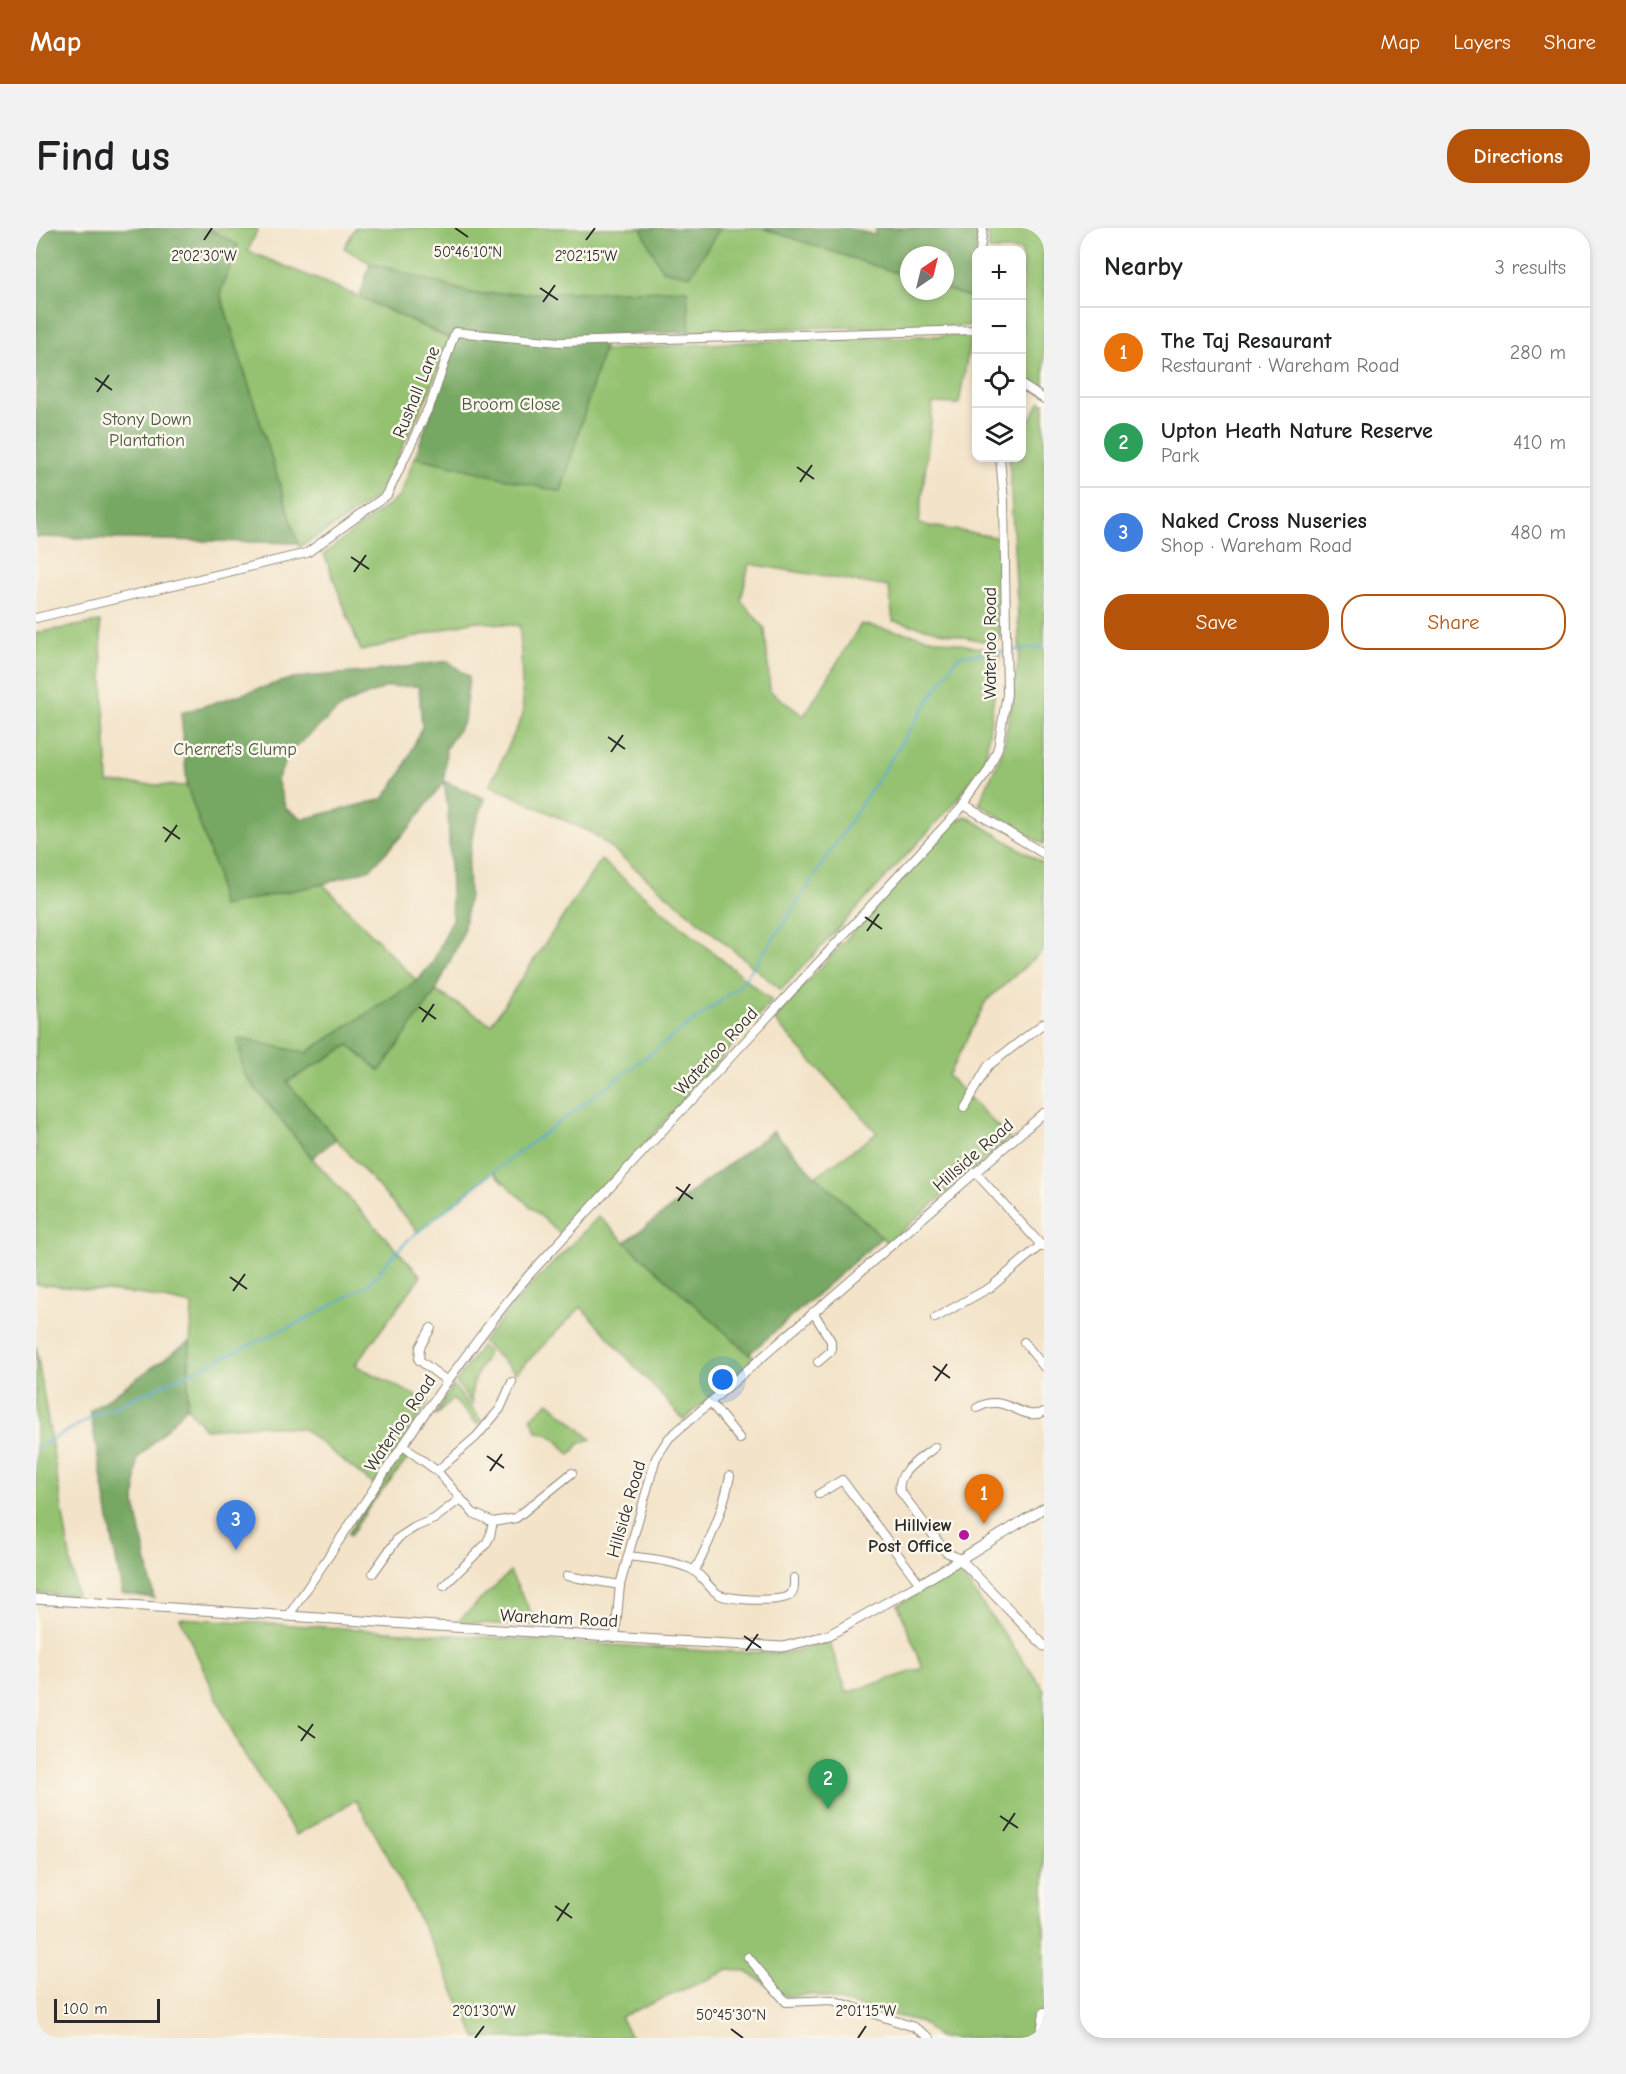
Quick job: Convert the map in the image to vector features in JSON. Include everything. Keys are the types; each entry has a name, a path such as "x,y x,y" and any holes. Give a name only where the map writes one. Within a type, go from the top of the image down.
{"street":[{"path":"981,246 983,228"},
{"name":"Rushall Lane","path":"36,618 307,553 387,495 432,400 455,332 559,342 972,330"},
{"path":"1026,388 1044,399"},
{"name":"Waterloo Road","path":"289,1615 447,1380 528,1276 964,805 988,771 998,748 1007,694 1004,501 1000,462"},
{"path":"964,805 1044,854"},
{"path":"964,1107 988,1066 1044,1023"},
{"name":"Hillside Road","path":"615,1638 620,1585 656,1458 669,1438 1044,1113"},
{"path":"935,1318 991,1287 1042,1247 975,1172"},
{"path":"813,1312 832,1346 831,1351 818,1362"},
{"path":"431,1328 420,1347 419,1360 447,1380"},
{"path":"1029,1344 1044,1366"},
{"path":"437,1471 476,1437 500,1409 512,1382"},
{"path":"710,1402 740,1439"},
{"path":"977,1408 984,1404 996,1403 1033,1415 1044,1412"},
{"path":"403,1446 437,1471 473,1513 493,1522 516,1518 572,1473"},
{"path":"935,1447 902,1474 898,1483 900,1491 946,1551 960,1559 1044,1646"},
{"path":"695,1570 708,1547 724,1504 730,1476"},
{"path":"819,1494 842,1480 920,1584"},
{"path":"373,1573 398,1538 434,1519 460,1499"},
{"name":"Wareham Road","path":"36,1599 289,1615 448,1628 783,1647 829,1635 920,1584 1044,1508"},
{"path":"444,1586 486,1544 493,1522"},
{"path":"628,1556 675,1562 695,1570 716,1593 727,1598 780,1599 793,1592 794,1578"},
{"path":"567,1576 620,1585"},
{"path":"748,1957 786,2002 832,2000 914,2027 930,2038"},
{"path":"1037,2038 1041,2034 1044,2012"}],"green space":[{"name":"Stony Down Plantation","path":"36,228 207,228 238,245 220,293 298,543 36,537"},
{"path":"207,228 258,228 248,251 360,297 450,339 430,390 379,495 344,520 299,547 220,293 238,245"},
{"path":"355,228 641,228 662,270 690,275 720,228 762,228 900,274 900,300 954,300 954,292 972,298 972,322 968,326 690,332 686,290 475,294 370,263 344,248"},
{"path":"641,228 720,228 690,276 662,270"},
{"path":"762,228 848,228 875,235 876,228 978,228 976,246 972,246 972,298 954,292 954,246 900,246 900,274"},
{"path":"988,228 1044,228 1044,389 1026,379 1026,246 989,246"},
{"name":"Broom Close","path":"370,263 475,294 687,290 690,332 605,335 603,350 561,492 415,457 456,341 360,297"},
{"path":"971,335 959,404 933,403 919,524 1001,538 1000,639 982,641 893,621 889,587 749,564 741,600 765,629 770,691 804,716 861,624 1000,652 985,761 954,804 781,990 594,834 490,785 523,715 520,626 474,621 361,651 324,554 400,496 415,457 561,491 603,350 787,340"},
{"path":"1041,401 1044,403 1044,845 979,804 1003,750 1020,653 1009,462 1026,462 1026,425"},
{"path":"100,622 108,783 187,786 216,871 221,906 323,884 417,981 306,1053 238,1038 243,1073 312,1158 421,1276 355,1365 428,1402 374,1485 303,1429 259,1425 205,1429 187,1407 192,1305 145,1295 36,1284 36,633"},
{"name":"Cherret's Clump","path":"448,661 469,677 464,721 446,748 444,781 485,799 473,831 468,868 469,895 463,933 436,991 380,1071 349,1045 287,1082 336,1139 312,1158 243,1072 238,1038 306,1053 417,981 433,962 452,920 448,810 444,782 410,827 370,869 323,884 221,906 216,871 187,786 181,713 293,678 375,671","holes":["419,686 422,727 401,774 383,799 303,819 286,809 277,780 290,752 340,708 387,687"]},
{"path":"966,816 1044,864 1044,950 986,1001 948,1076 1009,1138 888,1243 816,1176 877,1133 774,1020 953,824"},
{"path":"601,860 772,1001 562,1236 493,1172 418,1232 286,1082 349,1045 380,1070 436,991 491,1024"},
{"path":"773,1131 816,1176 882,1237 749,1354 625,1242"},
{"path":"599,1216 755,1358 684,1420 581,1307 516,1373 482,1342 526,1291"},
{"path":"190,1341 187,1407 137,1459 135,1503 154,1598 122,1593 90,1411"},
{"path":"481,1346 488,1352 473,1385 473,1405 456,1382"},
{"path":"36,1347 76,1595 36,1593"},
{"path":"453,1385 482,1421 477,1424 453,1399 434,1417"},
{"path":"549,1402 591,1439 579,1444 570,1455 548,1434 537,1432 531,1418"},
{"path":"410,1456 372,1503 350,1536 348,1534 399,1457"},
{"path":"957,1569 1044,1689 1044,2025 1039,2038 939,2038 921,2022 811,1994 787,1997 745,1971 729,1970 620,2017 634,2038 477,2038 392,1864 356,1800 296,1835 239,1746 180,1618 709,1651 788,1653 829,1641 847,1693 923,1668 898,1605"},
{"path":"510,1572 538,1626 457,1622"}],"waterway":[{"path":"1009,651 1044,647"},
{"path":"36,1448 97,1415 311,1317 369,1284 409,1239 494,1171 739,987 774,938 958,656 1004,651"}],"place":[{"name":"The Taj Resaurant","path":"984,1524"},
{"name":"Hillview Post Office","path":"964,1535"},
{"name":"Naked Cross Nuseries","path":"236,1550"},
{"name":"Upton Heath Nature Reserve","path":"828,1809"}]}
